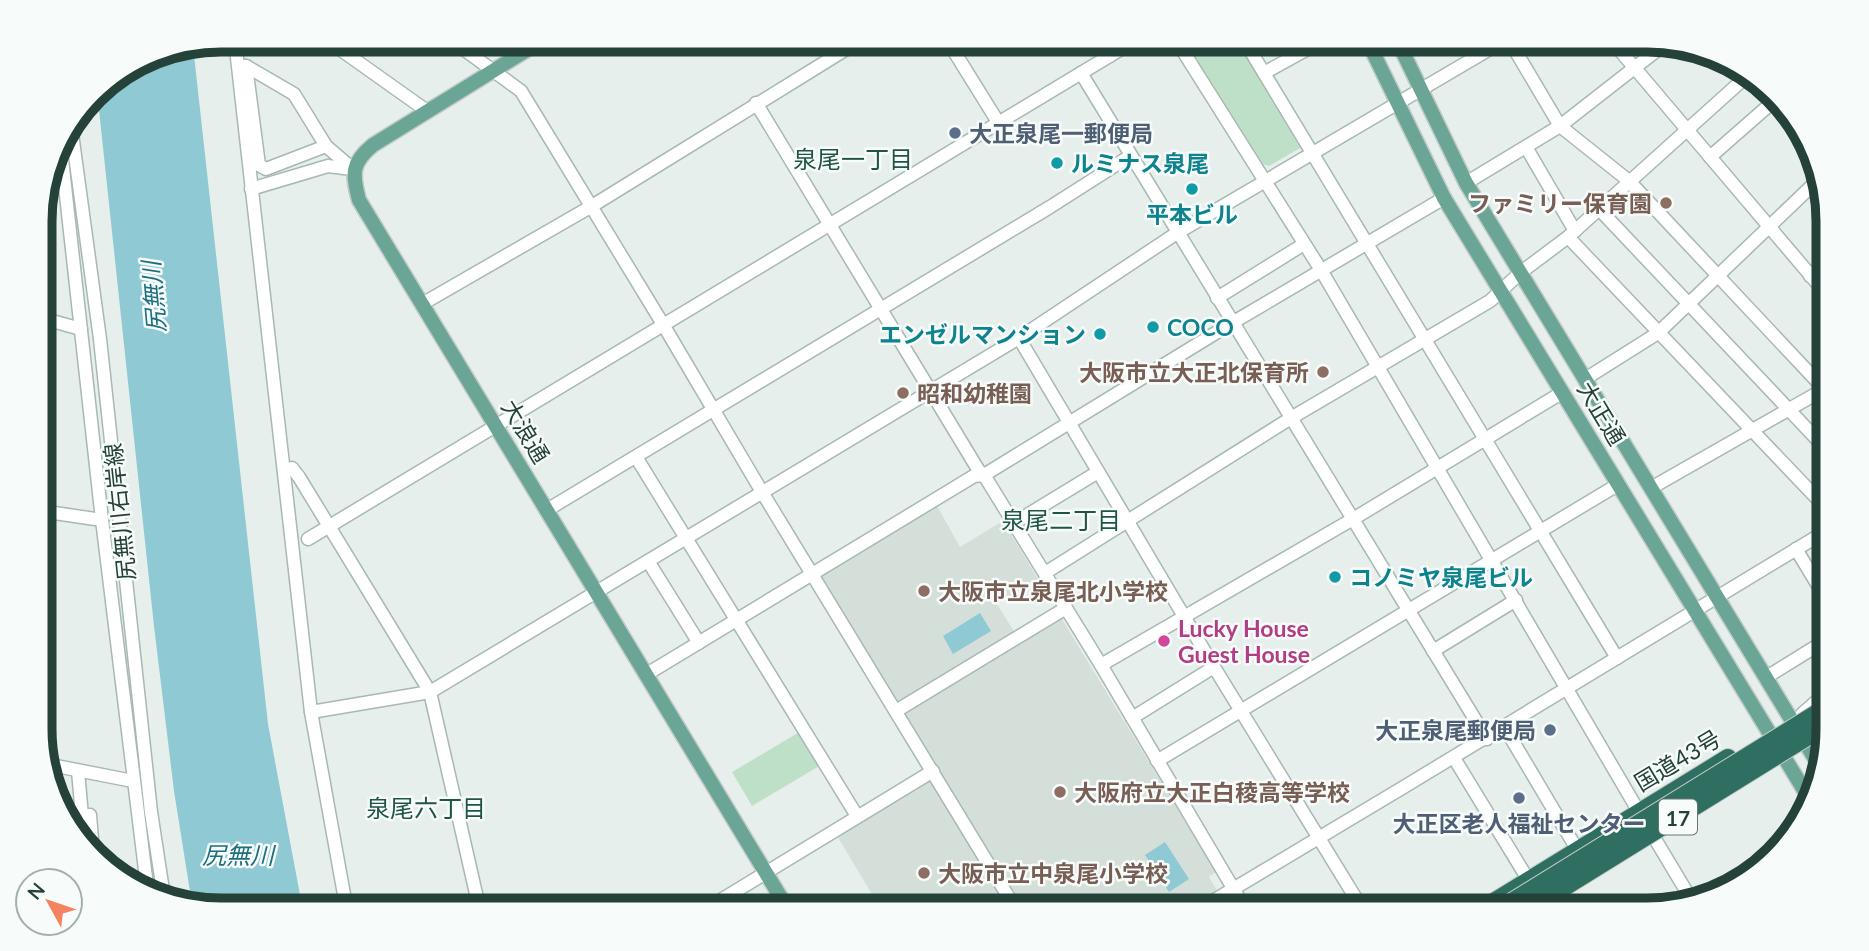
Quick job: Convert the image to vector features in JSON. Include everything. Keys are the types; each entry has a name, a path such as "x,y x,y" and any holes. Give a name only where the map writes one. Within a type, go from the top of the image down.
{"highway":[{"name":"国道43号","path":"1500,898 1816,705"},
{"name":"17","path":"1518,898 1816,714"},
{"name":"17","path":"1546,898 1816,731"},
{"path":"1559,898 1816,739"}],"main road":[{"name":"大正通","path":"1373,52 1444,198 1805,791"},
{"name":"大正通","path":"1403,52 1466,183 1765,678 1797,717 1806,745 1814,757"},
{"path":"354,170 358,160 373,145 523,53"},
{"name":"大浪通","path":"354,170 359,200 781,898"}],"street":[{"path":"955,52 998,122"},
{"path":"1108,52 1110,56"},
{"path":"308,539 1116,52"},
{"path":"1184,52 1321,271 1639,812"},
{"path":"1251,52 1617,657"},
{"path":"1264,73 1302,52"},
{"path":"311,712 430,692 1019,338 1177,233 1486,52"},
{"path":"1514,52 1560,126 1629,181 1816,378"},
{"path":"1621,52 1816,283"},
{"path":"238,53 259,165 266,170 326,146"},
{"path":"345,53 427,111"},
{"path":"468,53 521,91 1009,898"},
{"path":"422,304 592,206 840,53"},
{"path":"1466,183 1560,126 1654,53"},
{"path":"242,67 294,94 326,146 354,170"},
{"path":"242,67 251,189 311,712 345,898"},
{"path":"1081,74 1487,739"},
{"path":"1045,573 1291,418 1490,301 1520,273 1571,234 1741,81"},
{"path":"756,103 979,471 984,475 1101,665 1238,898"},
{"path":"1710,157 1770,105"},
{"name":"尻無川右岸線","path":"73,141 100,339 149,799 163,888"},
{"path":"1526,147 1571,234 1658,333 1816,498"},
{"path":"547,510 1130,156"},
{"name":"尻無川右岸線","path":"63,164 102,520 146,881"},
{"path":"251,189 328,166 354,170"},
{"path":"1585,379 1658,333 1812,184"},
{"path":"647,674 974,476 984,475 1070,425 1232,323 1444,198"},
{"path":"1599,209 1816,439"},
{"path":"1217,298 1304,244"},
{"path":"1810,276 1816,271"},
{"path":"53,321 81,329"},
{"path":"1019,338 1214,667 1355,898"},
{"path":"1101,665 1353,519 1563,392"},
{"path":"1651,488 1816,396"},
{"path":"636,457 856,817"},
{"path":"284,470 292,468 299,477 430,692 477,898"},
{"path":"1014,523 1098,472"},
{"path":"1157,761 1619,484"},
{"path":"52,513 102,520"},
{"path":"1220,898 1487,739 1574,683 1816,537"},
{"path":"1796,549 1816,582"},
{"path":"648,561 699,643"},
{"path":"1433,651 1516,600"},
{"path":"896,711 1066,608"},
{"path":"1765,678 1816,647"},
{"path":"1132,718 1214,667"},
{"path":"1797,717 1816,701"},
{"path":"1505,728 1578,851"},
{"path":"1806,745 1815,745"},
{"path":"1454,758 1529,881"},
{"path":"57,766 133,781"},
{"path":"76,815 78,771"},
{"path":"724,898 933,771"},
{"path":"78,818 90,815 92,838"},
{"path":"1655,839 1687,893"}],"shaded area":[{"name":"大阪市立泉尾北小学校","path":"936,504 960,547 1003,521 1038,579 997,604 1015,633 899,704 820,574"},
{"name":"大阪府立大正白稜高等学校","path":"1060,616 1216,872 1209,877 1217,891 1206,898 1015,898 903,713"},
{"name":"大阪市立中泉尾小学校","path":"931,778 1003,898 874,898 836,834"}],"green space":[{"path":"1192,52 1245,52 1301,141 1300,148 1269,166 1263,164"},
{"path":"801,731 821,765 752,806 732,772"}],"water":[{"name":"尻無川","path":"194,55 268,724 301,898 191,895 174,791 99,105 137,75 167,61"},
{"path":"980,613 991,631 953,654 943,636"},
{"path":"1165,842 1189,879 1169,892 1145,855"}],"place":[{"name":"大正泉尾一郵便局","path":"955,133"},
{"name":"ルミナス泉尾","path":"1057,163"},
{"name":"平本ビル","path":"1192,189"},
{"name":"ファミリー保育園","path":"1666,203"},
{"name":"COCO","path":"1153,327"},
{"name":"エンゼルマンション","path":"1100,334"},
{"name":"大阪市立大正北保育所","path":"1323,372"},
{"name":"昭和幼稚園","path":"903,393"},
{"name":"コノミヤ泉尾ビル","path":"1335,577"},
{"name":"大阪市立泉尾北小学校","path":"924,591"},
{"name":"Lucky House Guest House","path":"1164,641"},
{"name":"大正泉尾郵便局","path":"1550,730"},
{"name":"大阪府立大正白稜高等学校","path":"1060,792"},
{"name":"大正区老人福祉センター","path":"1519,798"},
{"name":"大阪市立中泉尾小学校","path":"924,873"}],"district":[{"name":"泉尾一丁目","path":"853,158"},
{"name":"泉尾二丁目","path":"1061,519"},
{"name":"泉尾六丁目","path":"426,807"}]}
